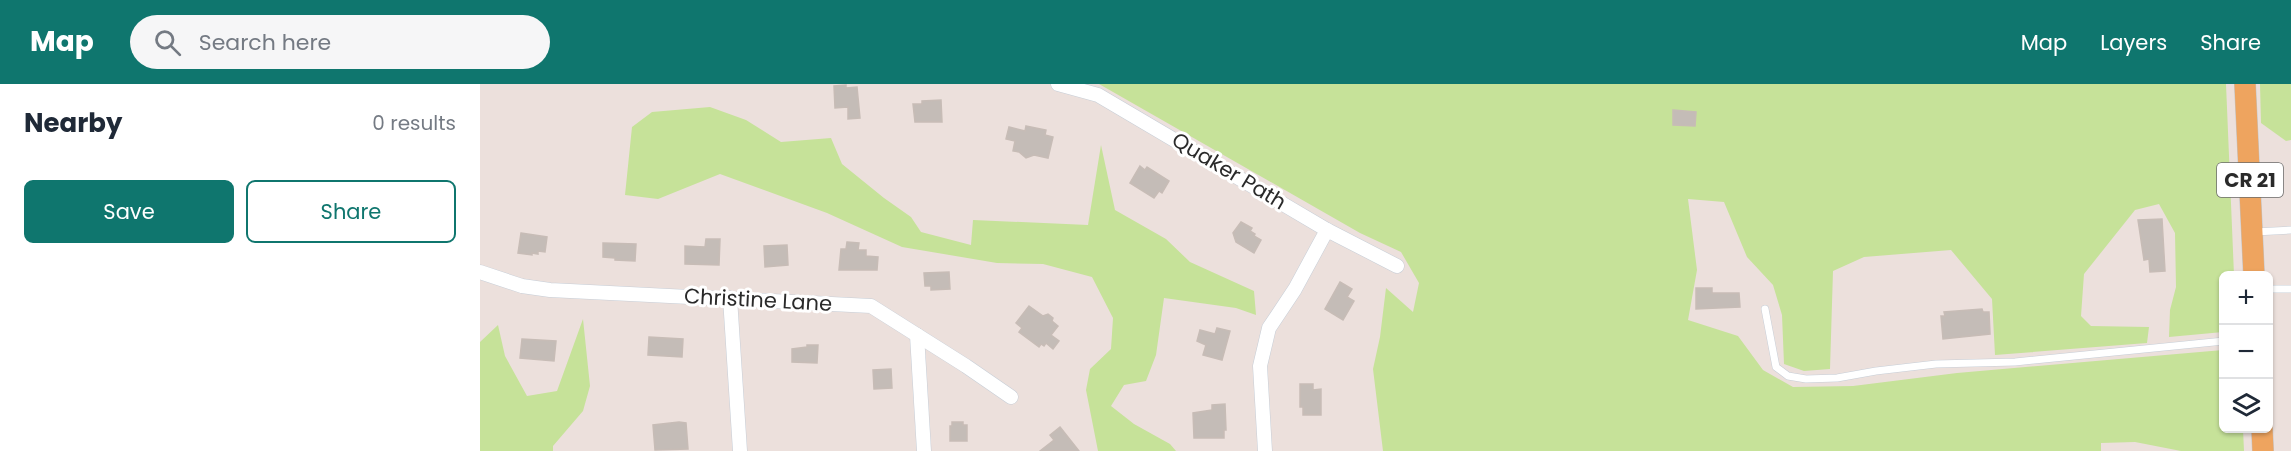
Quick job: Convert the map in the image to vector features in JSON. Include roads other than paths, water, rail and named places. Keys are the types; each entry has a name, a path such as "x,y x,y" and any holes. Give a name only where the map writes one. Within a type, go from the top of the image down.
{"main road":[{"name":"CR 21","path":"2245,84 2254,271"},
{"path":"2262,433 2263,451"}],"street":[{"name":"Quaker Path","path":"1058,84 1098,95 1327,230 1397,266"},
{"path":"1265,451 1260,366 1269,328 1295,289 1327,230"},
{"name":"Christine Lane","path":"480,272 522,286 550,290 871,306 1011,397"},
{"path":"730,298 740,451"},
{"path":"917,335 924,451"}],"lane":[{"path":"2252,232 2291,230"},
{"path":"2273,289 2291,289"},
{"path":"1766,309 1776,367 1788,376 1806,379 1837,378 1876,370 1936,364 2015,362 2219,341"}]}
